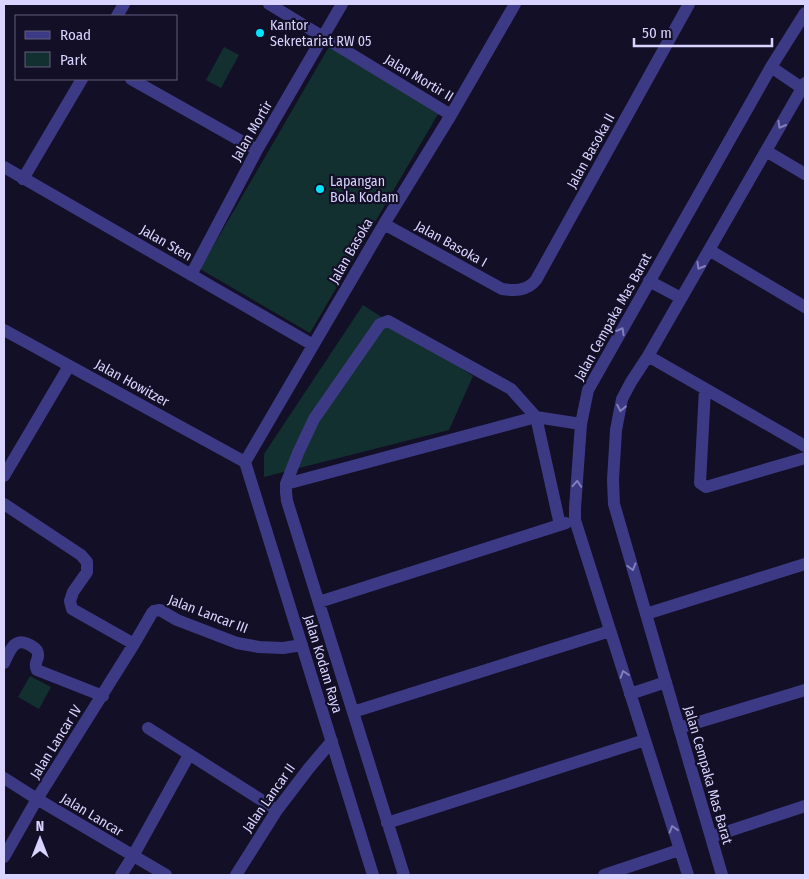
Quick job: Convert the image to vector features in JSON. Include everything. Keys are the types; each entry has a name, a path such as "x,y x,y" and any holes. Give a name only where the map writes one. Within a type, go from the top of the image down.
{"street":[{"name":"Jalan Mortir II","path":"268,4 451,115"},
{"name":"Jalan Mortir","path":"191,275 257,150 342,4"},
{"name":"Jalan Basoka","path":"245,462 515,4"},
{"name":"Jalan Basoka II","path":"502,289 514,291 527,288 536,280 690,4"},
{"name":"Jalan Cempaka Mas Barat","path":"688,875 575,520 581,424 588,390 771,68 805,13"},
{"path":"771,68 804,86"},
{"path":"23,179 81,80"},
{"path":"133,80 257,150"},
{"name":"Jalan Cempaka Mas Barat","path":"722,875 614,504 613,480 616,430 622,399 631,382 710,250 804,86"},
{"path":"766,151 805,174"},
{"name":"Jalan Sten","path":"4,167 313,345"},
{"name":"Jalan Basoka I","path":"384,224 502,289"},
{"path":"710,250 805,306"},
{"path":"649,281 681,298"},
{"path":"404,875 318,602 287,501 286,492 286,484 314,419 380,324 388,321 511,389 536,417 560,525"},
{"name":"Jalan Howitzer","path":"4,330 245,462"},
{"path":"648,356 805,446"},
{"path":"4,476 69,366"},
{"path":"705,389 700,484 706,487 805,458"},
{"path":"286,484 536,417 581,424"},
{"name":"Jalan Kodam Raya","path":"245,462 373,875"},
{"path":"4,504 81,555 87,562 87,572 73,592 70,601 72,609 134,644"},
{"path":"318,602 575,520"},
{"path":"646,614 805,564"},
{"name":"Jalan Lancar III","path":"134,644 154,611 160,610 177,620 237,643 259,647 283,648 302,645"},
{"path":"352,712 610,631"},
{"path":"4,663 14,645 19,642 25,642 38,651 35,665 38,670 103,696"},
{"name":"Jalan Lancar IV","path":"4,857 37,799 134,644"},
{"path":"630,694 666,682"},
{"path":"679,728 805,690"},
{"path":"148,728 277,810"},
{"path":"387,823 645,740"},
{"name":"Jalan Lancar II","path":"236,875 277,810 308,768 332,741"},
{"path":"121,875 189,755"},
{"name":"Jalan Lancar","path":"4,778 166,875"},
{"path":"711,837 805,806"},
{"path":"604,875 679,850"}],"green space":[{"name":"Lapangan Bola Kodam","path":"330,45 441,109 310,333 200,269"},
{"path":"224,47 239,55 221,88 206,80"},
{"path":"363,305 473,376 449,430 264,477 264,454"},
{"path":"30,676 51,687 39,709 18,697"}],"place":[{"name":"Kantor Sekretariat RW 05","path":"260,33"},
{"name":"Lapangan Bola Kodam","path":"320,189"}]}
